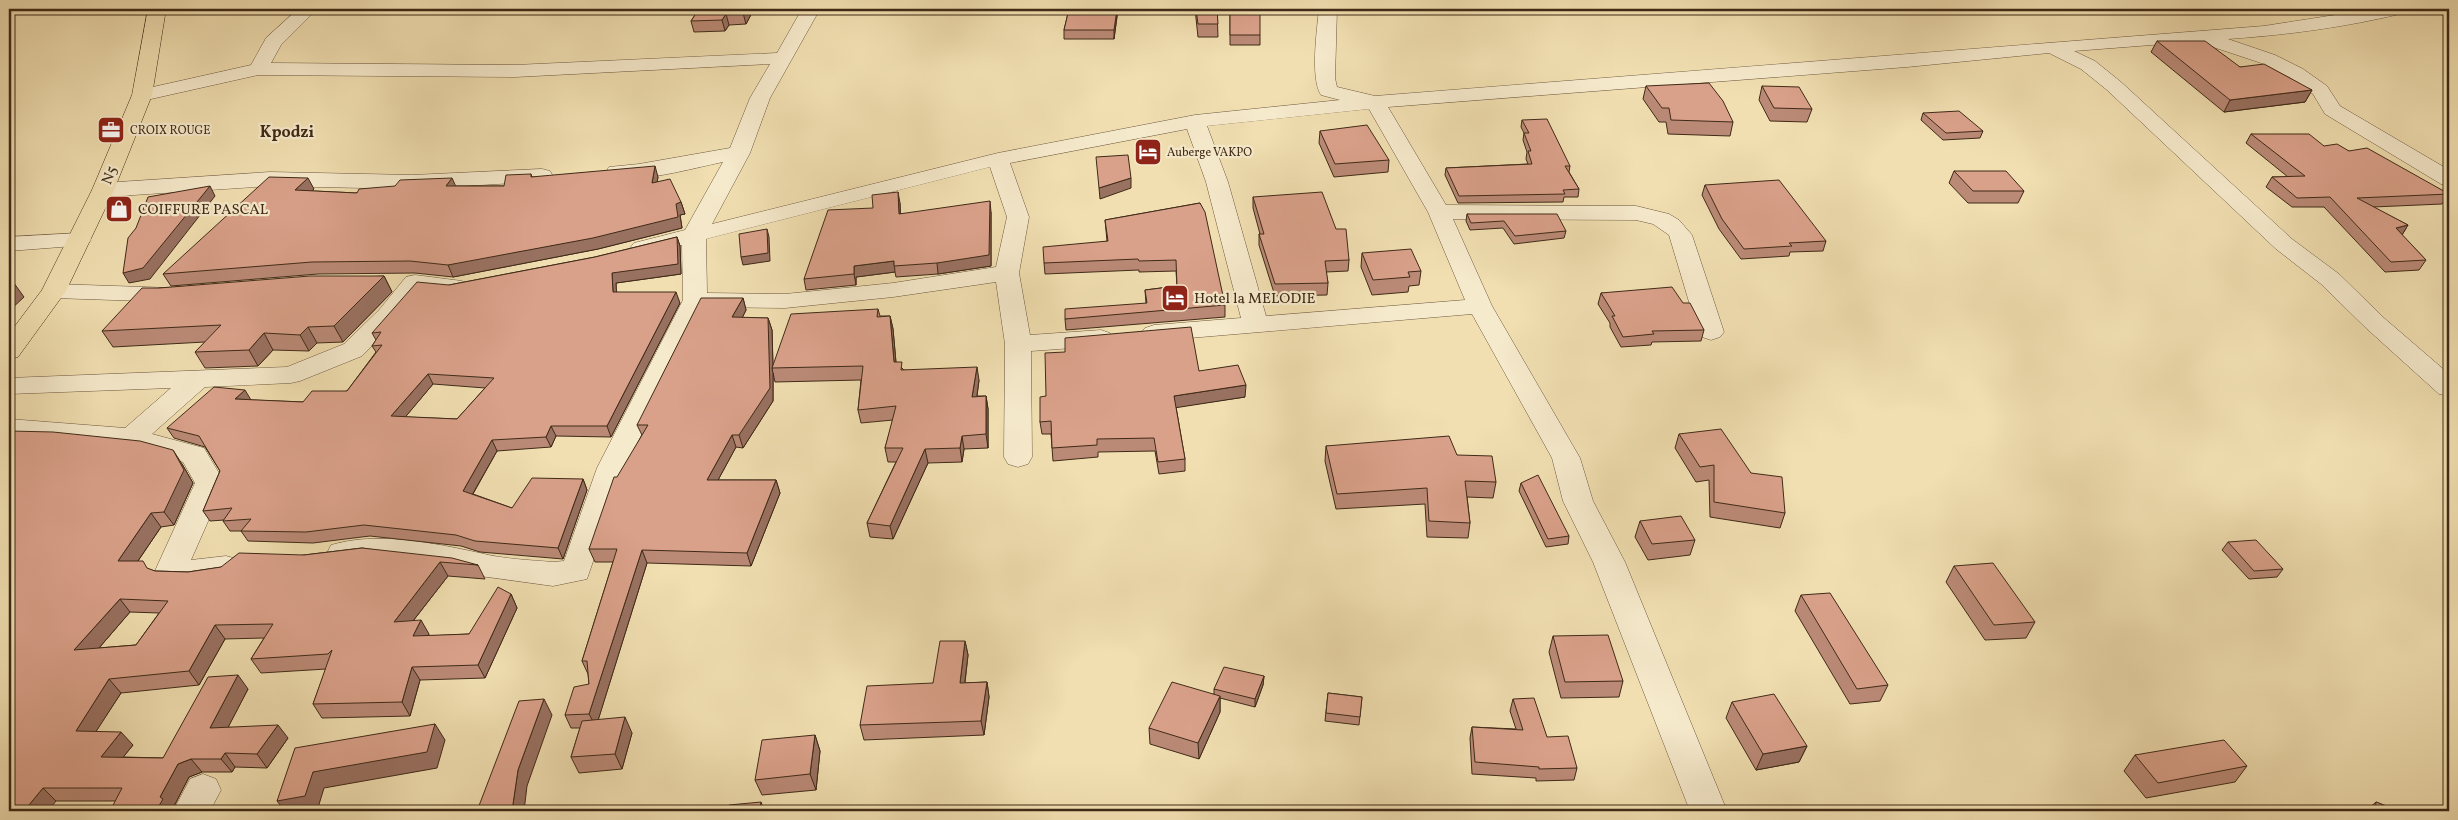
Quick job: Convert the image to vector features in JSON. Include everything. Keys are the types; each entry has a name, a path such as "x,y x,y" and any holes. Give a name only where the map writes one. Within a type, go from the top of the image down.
{"main road":[{"name":"N5","path":"9,351 54,291 103,190 142,95 157,9"}],"street":[{"path":"258,69 273,42 308,9"},
{"path":"313,556 370,549 461,559 480,565 553,574 576,571 611,468 695,300 694,235 739,153 760,98 811,9"},
{"path":"1328,9 1324,78 1328,90 1375,102 1439,212 1480,306 1566,458 1578,501 1609,562 1708,811"},
{"path":"626,252 998,159 1195,121 1375,102 2264,31 2355,18 2398,9"},
{"path":"2195,36 2244,50 2294,72 2321,91 2332,110 2449,179"},
{"path":"2052,47 2088,64 2114,86 2284,244 2330,279 2375,323 2449,388"},
{"path":"142,95 258,69 515,71 782,58"},
{"path":"2332,110 2449,160"},
{"path":"1195,121 1217,182 1256,325"},
{"path":"597,174 639,171 739,153"},
{"path":"998,159 1018,217 1007,274 1018,344 1018,457"},
{"path":"103,190 270,178 412,182 560,175"},
{"path":"1439,212 1636,213 1664,220 1675,227 1680,235 1711,332"},
{"path":"9,244 79,240"},
{"path":"695,300 785,301 1007,274"},
{"path":"385,282 415,282 453,286 470,283"},
{"path":"9,386 291,375 353,350 388,315 415,282"},
{"path":"54,291 169,296 197,293"},
{"path":"1018,344 1480,306"},
{"path":"131,438 196,380"},
{"path":"9,428 131,438 194,455 210,483 170,573 224,569 240,554 249,554"}],"building":[{"path":"699,9 746,9 743,13 726,14 722,20 691,21"},
{"path":"1069,9 1117,9 1114,30 1064,30"},
{"path":"1196,9 1217,9 1218,24 1198,24"},
{"path":"1260,12 1260,35 1230,35 1230,13"},
{"path":"2157,41 2205,41 2240,67 2264,64 2312,90 2230,100"},
{"path":"1709,83 1723,101 1733,122 1671,120 1669,108 1662,108 1646,86"},
{"path":"1762,86 1799,87 1812,109 1774,108"},
{"path":"1959,111 1983,131 1946,133 1923,113"},
{"path":"1547,119 1570,166 1565,166 1579,189 1563,190 1565,194 1459,196 1446,168 1532,164 1528,151 1531,151 1524,133 1529,133 1522,120"},
{"path":"1367,125 1389,160 1335,164 1320,131"},
{"path":"2251,134 2309,134 2324,146 2337,144 2349,151 2367,148 2449,194 2357,198 2408,225 2396,228 2426,260 2391,262 2330,197 2297,198 2272,177 2305,176"},
{"path":"1128,155 1131,178 1099,188 1096,157"},
{"path":"655,166 652,183 670,179 681,202 676,204 678,217 593,238 448,265 410,261 312,262 163,274 269,177 308,178 295,190 357,193 359,189 395,186 400,180 452,178 446,186 504,186 506,175 531,174 531,177"},
{"path":"1954,171 2006,171 2024,191 1973,191"},
{"path":"1779,180 1826,241 1789,243 1792,246 1744,249 1722,219 1705,185"},
{"path":"210,186 143,268 123,273 128,238 136,228 148,197"},
{"path":"898,192 899,214 990,201 989,255 937,263 894,266 894,261 854,266 854,274 804,279 828,210 873,208 872,195"},
{"path":"1322,192 1336,229 1346,229 1349,260 1325,261 1328,283 1275,284 1259,234 1264,234 1253,197"},
{"path":"1200,203 1205,212 1225,305 1065,319 1065,309 1147,303 1145,290 1177,286 1176,260 1139,261 1138,259 1044,263 1043,247 1108,241 1105,220"},
{"path":"1467,214 1557,214 1566,231 1515,236 1504,221 1471,223"},
{"path":"767,229 768,253 741,257 739,234"},
{"path":"677,237 678,264 612,273 613,292 676,292 607,426 551,426 546,437 492,440 463,491 512,508 532,478 583,479 558,548 475,541 456,535 364,525 306,532 241,531 251,519 223,521 232,508 203,511 220,471 199,436 167,428 214,387 245,390 235,399 303,402 312,391 347,391 382,345 372,346 381,332 372,333 417,282 449,285 595,257","holes":["428,374 494,378 457,419 391,416"]},
{"path":"1411,249 1421,271 1408,272 1410,277 1373,280 1362,253"},
{"path":"310,276 384,276 334,326 308,327 300,335 264,333 249,350 195,352 221,325 102,331 142,288"},
{"path":"1672,287 1683,303 1690,303 1704,330 1652,331 1654,334 1623,337 1612,316 1615,316 1601,293"},
{"path":"701,298 743,298 732,317 768,318 770,388 739,435 732,435 707,480 776,480 747,553 642,550 589,714 565,715 574,687 589,684 587,661 582,661 617,549 589,549 614,477 617,477 648,425 637,425"},
{"path":"878,309 877,317 890,316 894,362 902,362 901,370 977,367 972,397 986,396 986,434 962,436 960,448 925,449 890,526 867,523 903,448 885,448 896,406 858,410 863,366 772,368 791,314"},
{"path":"1191,327 1199,371 1238,365 1246,385 1174,396 1185,459 1158,462 1154,438 1097,439 1097,445 1052,448 1051,421 1040,422 1040,397 1046,396 1045,353 1065,352 1065,338"},
{"path":"1721,429 1751,473 1782,477 1785,513 1714,502 1714,465 1700,467 1679,434"},
{"path":"9,431 53,432 140,441 173,450 184,470 164,512 151,513 118,561 143,561 147,568 155,571 188,572 221,567 239,553 304,555 362,548 452,558 478,565 440,562 394,622 421,620 413,636 469,634 498,587 511,594 478,665 412,667 402,702 313,704 332,650 328,654 251,659 273,624 215,625 189,671 109,679 76,731 121,732 101,757 163,758 208,677 238,675 210,728 278,725 257,754 225,753 221,759 191,759 178,764 160,797 163,799 156,811 110,811 122,788 43,788 24,811 9,811","holes":["120,599 168,601 136,645 74,650"]},
{"path":"1449,436 1457,455 1492,456 1496,482 1465,481 1470,523 1429,521 1427,488 1337,494 1326,446"},
{"path":"1538,475 1569,536 1548,539 1521,483"},
{"path":"1681,516 1695,540 1652,544 1640,521"},
{"path":"2256,540 2283,569 2254,571 2228,542"},
{"path":"1993,563 2035,622 1994,625 1954,566"},
{"path":"1830,593 1888,685 1857,689 1801,595"},
{"path":"1608,635 1623,681 1565,682 1553,636"},
{"path":"940,641 965,641 960,683 987,682 981,721 860,725 867,686 933,683"},
{"path":"1224,667 1264,676 1255,699 1214,689"},
{"path":"1172,682 1220,696 1198,743 1149,728"},
{"path":"1328,693 1362,697 1360,717 1326,713"},
{"path":"1774,694 1807,746 1763,754 1732,702"},
{"path":"1534,698 1547,737 1568,736 1577,768 1539,769 1539,767 1475,762 1472,727 1523,730 1513,699"},
{"path":"544,699 518,770 512,811 477,811 519,701"},
{"path":"625,717 615,754 571,757 582,721"},
{"path":"435,724 427,752 313,772 305,796 277,801 295,748"},
{"path":"815,735 810,774 755,780 762,740"},
{"path":"2224,740 2247,766 2158,783 2135,755"},
{"path":"761,802 759,811 728,811 729,805"},
{"path":"2376,802 2399,811 2375,811"},
{"path":"1846,806 1850,811 1811,811"}],"place":[{"name":"CROIX ROUGE","path":"111,130"},
{"name":"Auberge VAKPO","path":"1148,152"},
{"name":"COIFFURE PASCAL","path":"119,209"},
{"name":"Hotel la MELODIE","path":"1175,298"}],"district":[{"name":"Kpodzi","path":"287,131"}]}
